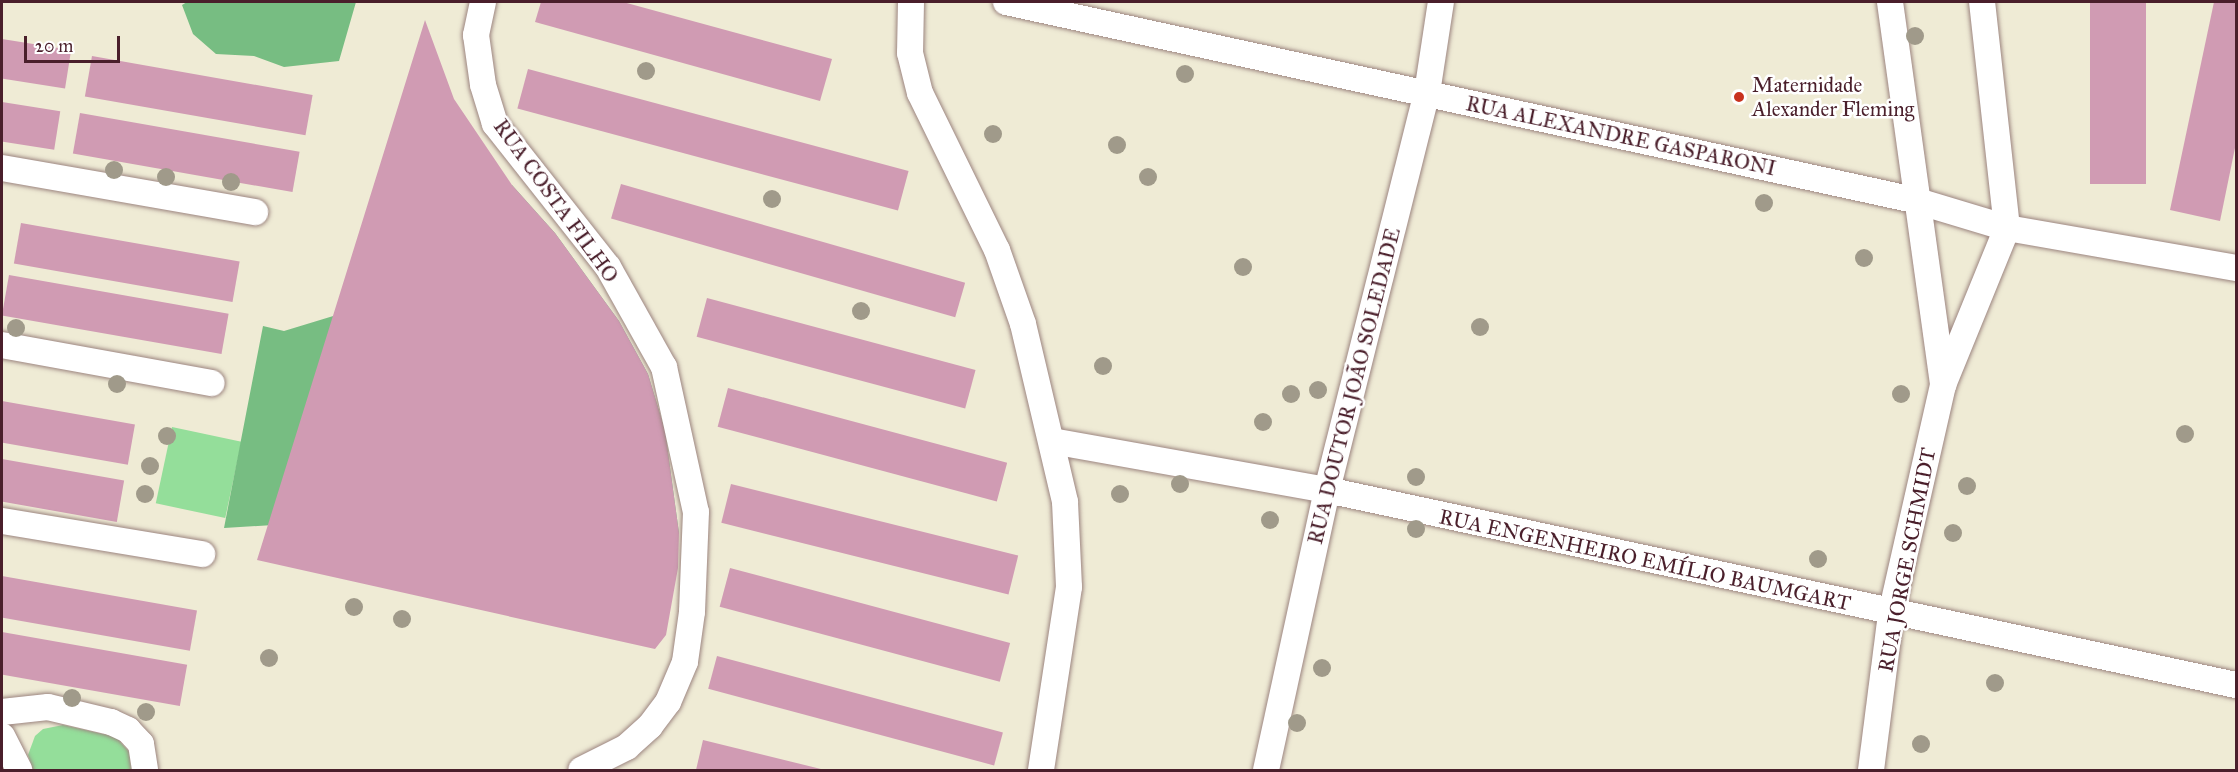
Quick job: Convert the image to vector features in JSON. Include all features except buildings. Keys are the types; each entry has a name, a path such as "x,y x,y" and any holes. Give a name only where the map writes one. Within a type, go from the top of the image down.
{"street":[{"name":"RUA COSTA FILHO","path":"483,2 476,35 483,85 495,124 608,267 664,367 696,512 692,612 685,662 668,702 650,726 627,747 580,771"},
{"path":"910,2 910,53 920,93 997,250 1023,324 1065,502 1070,587 1048,769"},
{"name":"RUA ALEXANDRE GASPARONI","path":"1006,2 1914,200 2007,228 2236,268"},
{"name":"RUA DOUTOR JOÃO SOLEDADE","path":"1266,771 1327,490 1427,93 1441,2"},
{"name":"RUA JORGE SCHMIDT","path":"1890,2 1914,200 1943,385"},
{"name":"RUA JORGE SCHMIDT","path":"1871,771 1891,614 1943,385 2007,228 1982,2"},
{"path":"2,168 255,212"},
{"path":"2,345 212,383"},
{"name":"RUA ENGENHEIRO EMÍLIO BAUMGART","path":"1052,441 1327,490 1891,614 2236,685"},
{"path":"2,521 202,554"},
{"path":"2,712 48,707 111,722 128,730 141,744 145,771"},
{"path":"2,736 19,771"}],"green space":[{"path":"187,2 356,2 339,61 284,67 254,56 216,54 193,34 182,5"},
{"path":"512,185 555,233 619,321 648,374 665,431 679,533 580,554 304,523 224,528 263,326 284,331 389,299 454,258"},
{"path":"172,427 241,442 225,518 156,503"},
{"path":"63,725 116,737 129,752 131,770 33,770 28,755 35,736 43,729"}],"place":[{"name":"Maternidade Alexander Fleming","path":"1739,97"}]}
